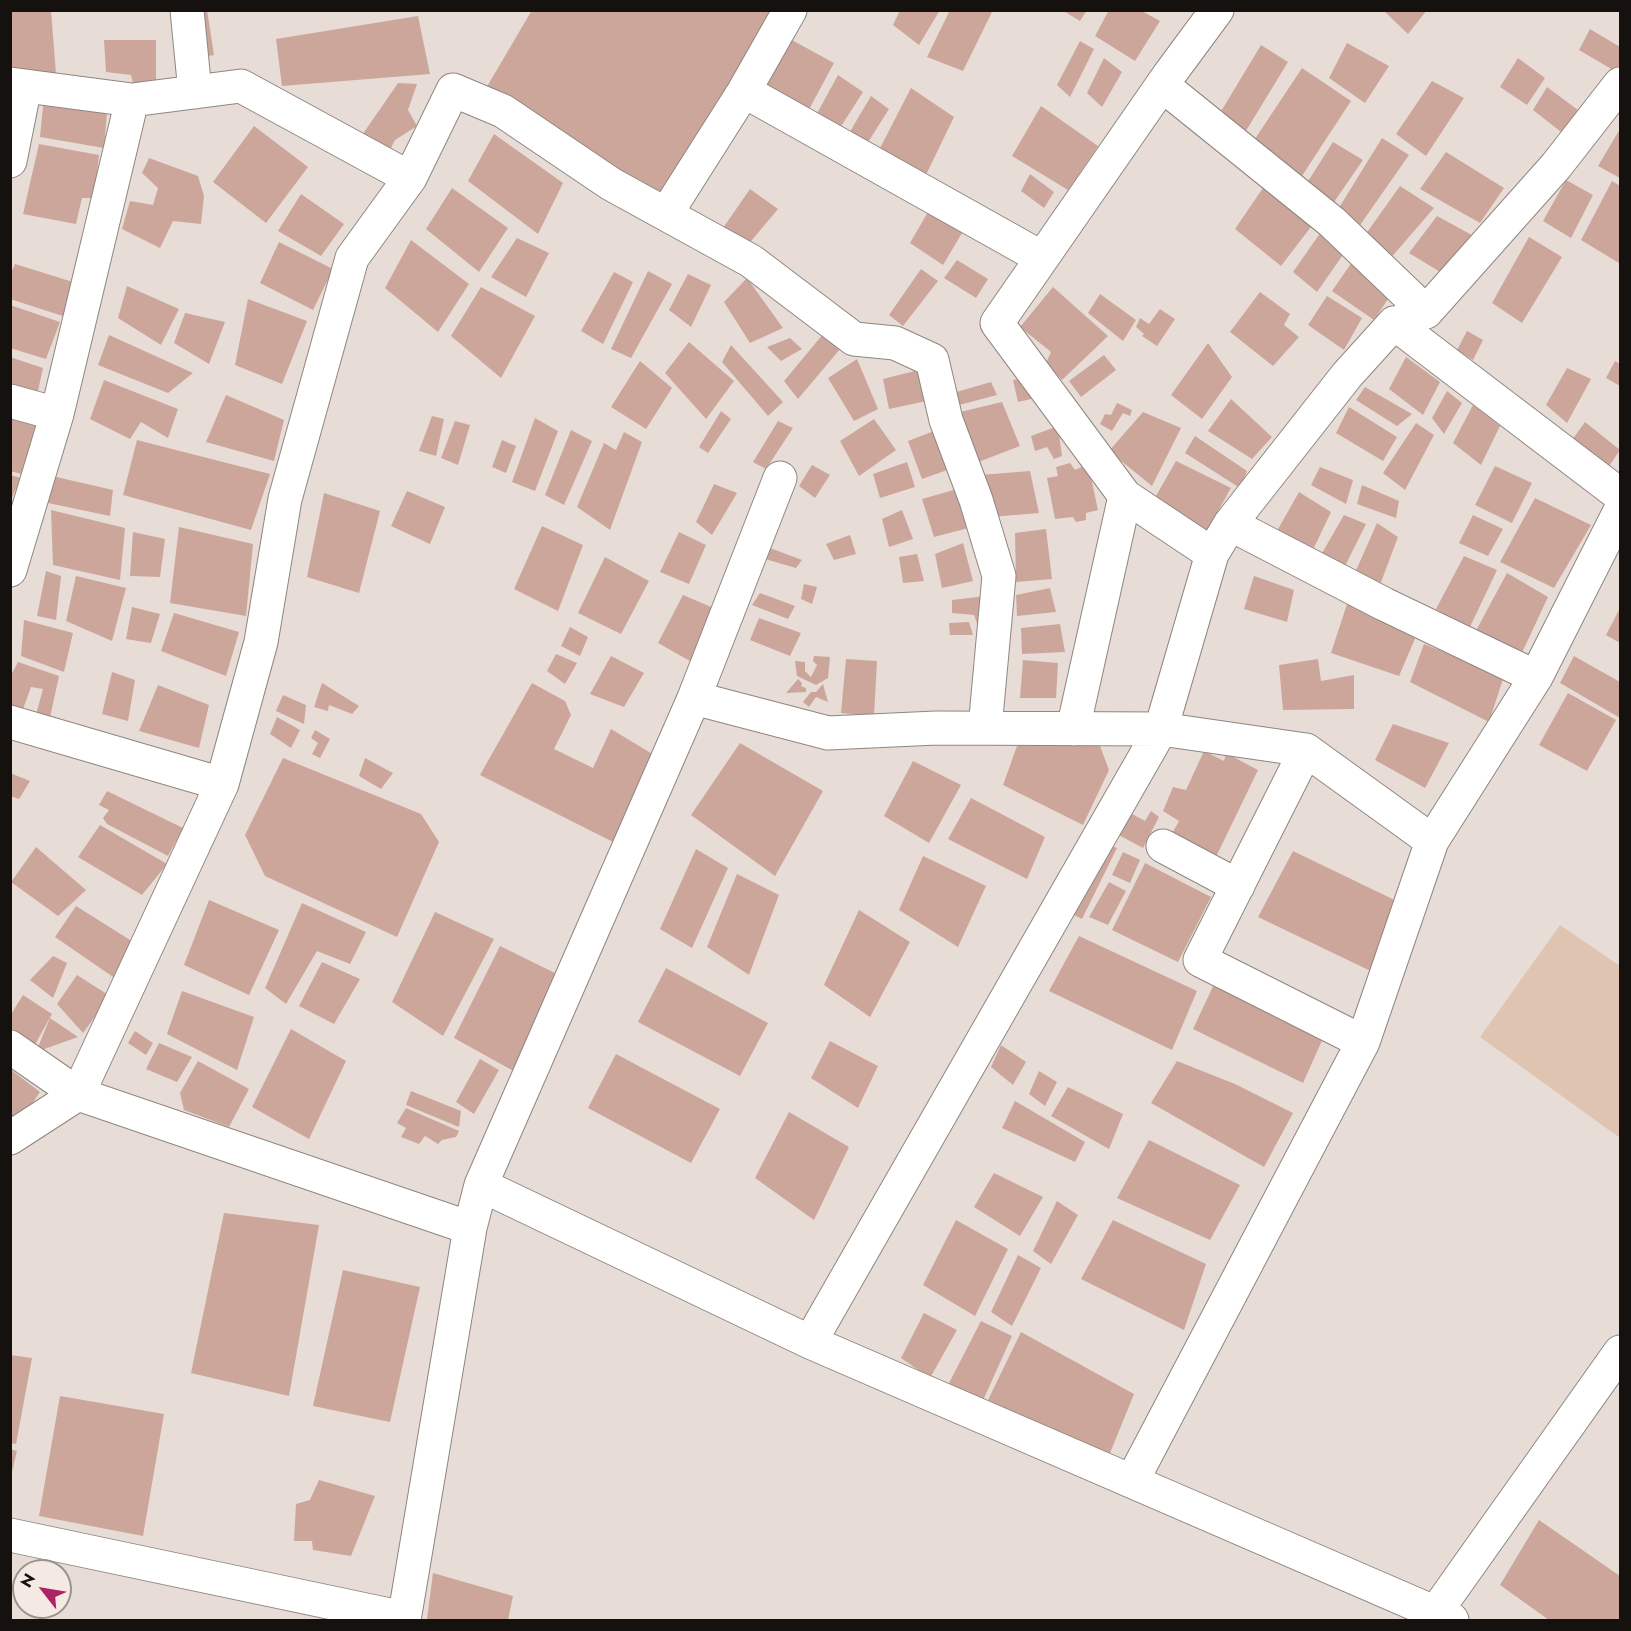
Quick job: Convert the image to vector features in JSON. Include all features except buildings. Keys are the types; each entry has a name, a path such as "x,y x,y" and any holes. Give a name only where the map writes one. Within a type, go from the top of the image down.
{"street":[{"path":"187,10 195,92"},
{"path":"666,214 744,91 790,10"},
{"path":"1212,554 1125,496 997,323 1162,85 1217,10"},
{"path":"810,1342 1161,729 1212,554 1230,524 1347,375 1394,323 1426,312 1556,166 1620,84"},
{"path":"10,161 18,85 132,100 241,86 410,178"},
{"path":"1162,85 1332,222 1426,312"},
{"path":"10,1138 78,1094 222,784 261,642 285,499 352,258 410,178 453,90 503,111 611,184 751,261 854,339 894,343 932,360 946,420 976,500 999,576 985,728"},
{"path":"744,91 1042,258"},
{"path":"10,570 57,414 132,100"},
{"path":"1394,323 1620,495"},
{"path":"10,401 57,414"},
{"path":"10,1535 404,1619 470,1228 481,1185 694,698 780,478"},
{"path":"1073,729 1125,496"},
{"path":"1132,1481 1363,1042 1432,841 1536,677 1620,512"},
{"path":"1230,524 1384,604 1536,677"},
{"path":"694,698 828,733 936,728 1161,729 1306,750 1432,841"},
{"path":"10,722 222,784"},
{"path":"1306,750 1200,960 1363,1042"},
{"path":"1163,846 1238,886"},
{"path":"10,1047 78,1094 470,1228"},
{"path":"481,1185 810,1342 1443,1617 1620,1352"}],"shaded area":[{"path":"1560,925 1620,966 1620,1138 1480,1037"}]}
